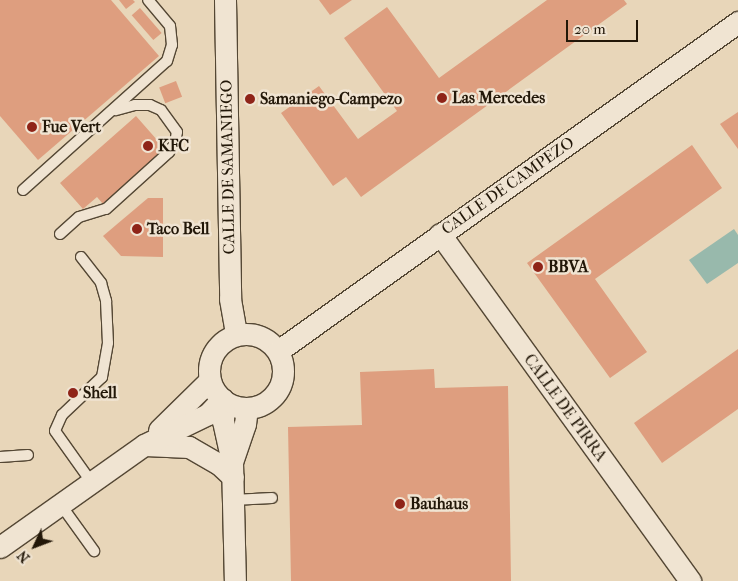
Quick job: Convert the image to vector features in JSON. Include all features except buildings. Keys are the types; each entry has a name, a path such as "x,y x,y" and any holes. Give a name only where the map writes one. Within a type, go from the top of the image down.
{"street":[{"name":"CALLE DE SAMANIEGO","path":"225,0 230,299 236,334"},
{"name":"CALLE DE CAMPEZO","path":"278,350 738,22"},
{"name":"CALLE DE PIRRA","path":"440,234 690,581"},
{"path":"249,333 262,337 278,350 282,363 281,384 274,396 260,406 247,408 234,406 223,400 214,391 209,369 213,354 221,343 236,334 249,333"},
{"path":"0,547 144,445 210,380"},
{"path":"144,445 208,414 223,400"},
{"path":"223,400 223,421 232,470 235,581"},
{"path":"232,470 245,424 247,408"},
{"path":"144,445 189,447 232,470"}],"lane":[{"path":"23,190 167,61 172,45 170,26 148,0"},
{"path":"60,234 79,217 106,208 169,152 175,143 176,132 172,122 160,110 150,105 135,105 114,110"},
{"path":"81,257 101,283 106,301 108,343 102,377 62,415 55,431 92,483"},
{"path":"0,457 28,455"},
{"path":"233,500 272,498"},
{"path":"61,505 94,551"}],"shaded area":[{"path":"734,229 738,235 738,263 707,284 689,260"}],"place":[{"name":"Las Mercedes","path":"442,98"},
{"name":"Samaniego-Campezo","path":"250,99"},
{"name":"Fue Vert","path":"32,127"},
{"name":"KFC","path":"148,146"},
{"name":"Taco Bell","path":"137,229"},
{"name":"BBVA","path":"538,267"},
{"name":"Shell","path":"73,393"},
{"name":"Bauhaus","path":"400,504"}]}
